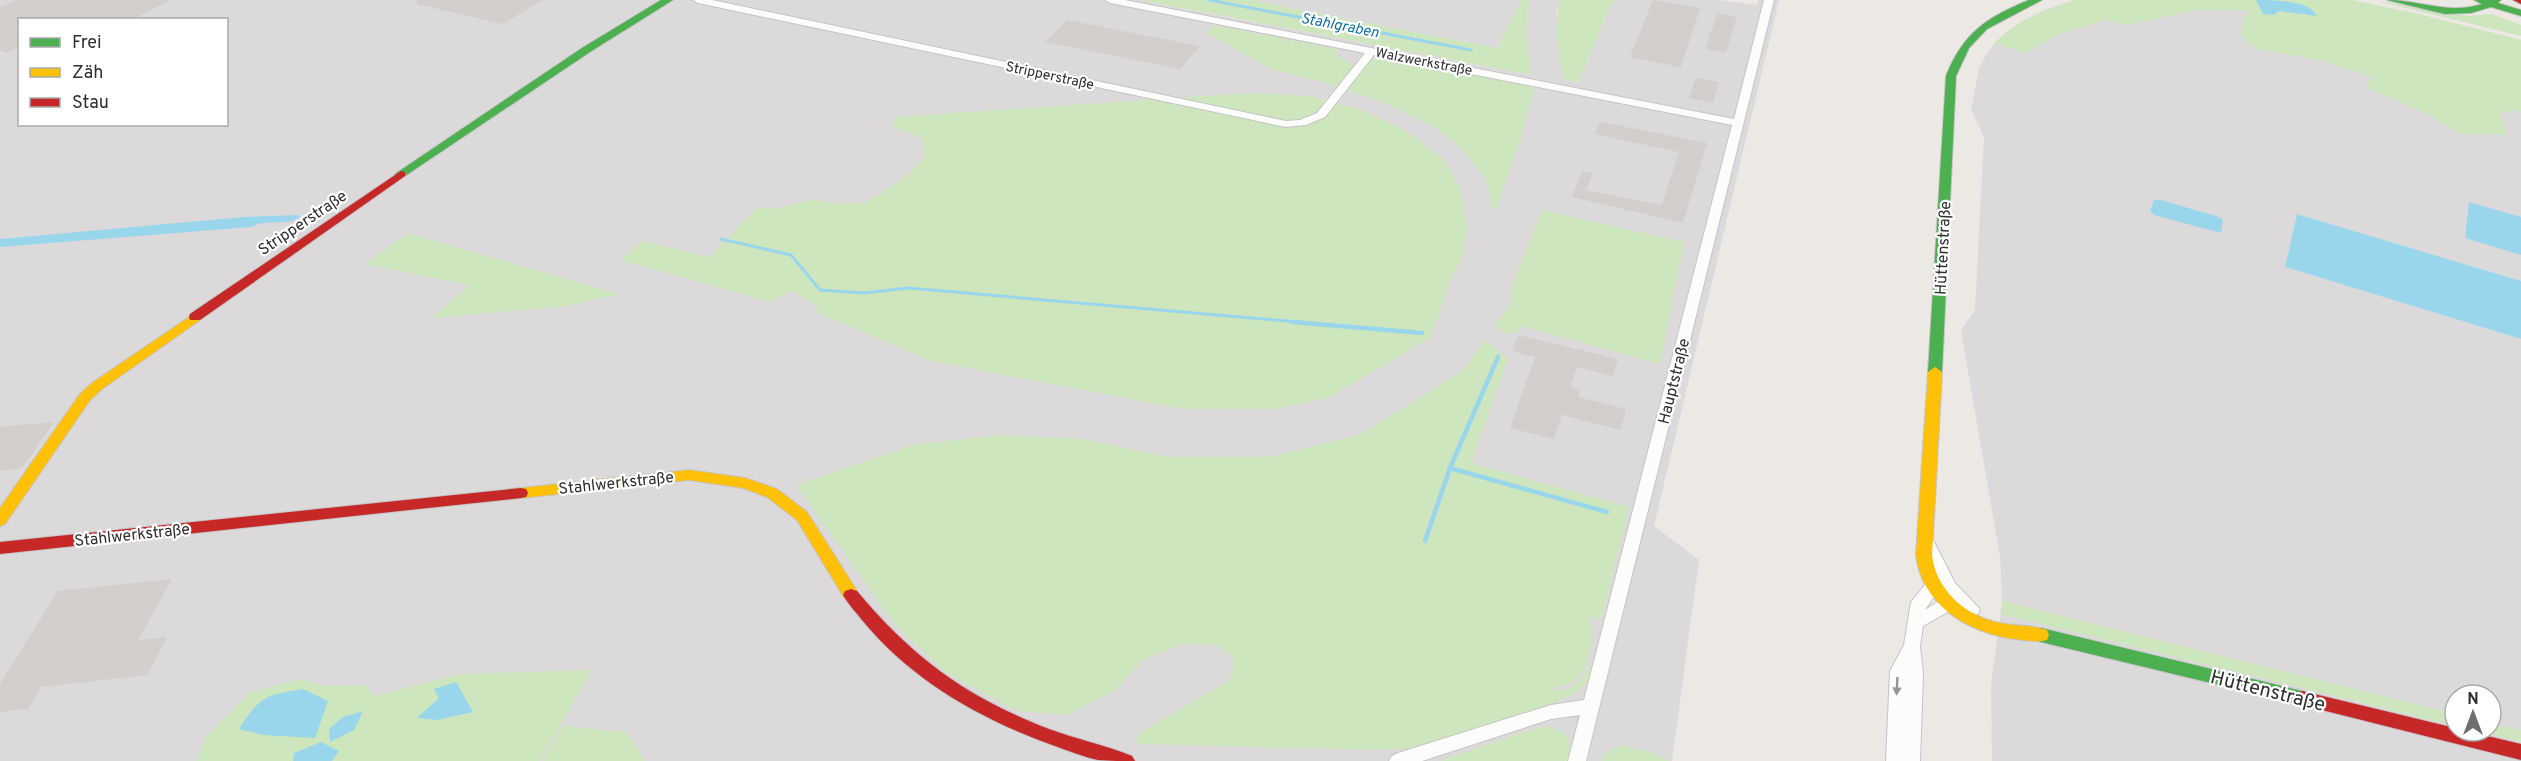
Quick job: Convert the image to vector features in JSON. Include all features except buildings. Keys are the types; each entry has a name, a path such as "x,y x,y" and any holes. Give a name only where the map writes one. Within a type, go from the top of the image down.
{"street":[{"name":"Stripperstraße","path":"0,520 85,397 97,386 379,189 586,50 668,0"},
{"name":"Stripperstraße","path":"698,0 1286,124 1302,123 1322,115 1372,51"},
{"name":"Walzwerkstraße","path":"1110,0 1737,123"},
{"name":"Hauptstraße","path":"1576,761 1768,0"},
{"name":"Hüttenstraße","path":"2037,0 1985,24 1964,46 1954,65 1926,540 1922,551 1924,569 1933,586 1959,600 1976,613 2014,630 2059,638 2521,752"},
{"path":"2392,0 2467,12 2484,9 2492,1"},
{"path":"2408,0 2452,6 2472,0"},
{"path":"2492,1 2521,6"},
{"path":"2492,1 2521,13"},
{"name":"Stahlwerkstraße","path":"0,548 688,475 716,476 776,495 805,518 839,577 875,625 932,677 969,702 998,715 1082,749 1126,761"},
{"name":"Hüttenstraße","path":"1926,540 1950,597"},
{"path":"1911,761 1915,674 1912,646 1915,622 1917,607 1933,586"},
{"path":"1915,622 1950,597"},
{"path":"1895,761 1898,671 1912,646"},
{"path":"1398,761 1551,712 1589,706"}],"shaded area":[{"path":"0,0 1139,0 1531,75 1526,31 1529,0 1561,0 1556,15 1578,83 1610,6 1615,0 1719,0 1757,5 1759,0 1779,0 1654,526 1699,560 1672,761 0,761"},
{"path":"1250,0 1521,0 1497,48"},
{"path":"2075,0 2351,0 2521,40 2521,281 2297,214 2285,267 2521,339 2521,761 1992,761 1991,685 2002,601 2000,557 1961,330 1975,310 1984,137 1971,110 1979,68 1987,53 1997,41 2019,23 2044,10"}],"green space":[{"path":"1140,0 1250,0 1497,48 1521,0 1529,0 1526,31 1531,75"},
{"path":"1561,0 1615,0 1610,6 1578,83 1564,80 1556,30"},
{"path":"2075,0 2351,0 2521,40 2521,113 2513,110 2499,115 2508,135 2460,134 2429,115 2365,87 2372,77 2322,61 2256,49 2240,35 2248,10 2197,10 2127,25 2106,20 2059,34 2026,53 1994,44 2021,22"},
{"path":"2373,0 2467,16 2492,14 2521,25 2521,36"},
{"path":"1213,25 1337,49 1339,57 1354,65 1338,86 1270,69 1207,33"},
{"path":"1381,57 1535,86 1521,137 1496,210 1492,208 1486,179 1460,147 1436,128 1383,102 1348,91 1369,62"},
{"path":"1249,93 1312,96 1362,110 1406,131 1443,159 1461,189 1467,227 1463,255 1451,280 1430,338 1328,398 1276,409 1182,409 931,361 818,313 815,304 791,291 770,302 620,260 642,241 709,257 757,208 774,209 811,200 844,204 867,202 907,176 925,156 922,138 893,127 894,117"},
{"path":"1542,210 1684,242 1660,364 1520,326 1517,334 1505,333 1495,326 1512,302 1512,286"},
{"path":"408,233 619,294 567,306 432,318 470,285 364,264"},
{"path":"1485,340 1508,359 1471,463 1629,507 1601,620 1590,617 1591,643 1587,662 1578,677 1571,683 1549,689 1568,690 1584,676 1591,663 1595,662 1587,682 1559,701 1416,748 1376,750 1135,744 1140,732 1230,680 1235,660 1218,645 1182,644 1145,659 1115,690 1068,715 1017,711 945,672 895,625 796,485 912,445 1000,435 1084,439 1168,457 1268,457 1359,435 1464,370"},
{"path":"2002,601 2443,711 2443,723 2001,614"},
{"path":"592,670 540,761 196,761 206,736 250,692 300,679 326,686 366,685 374,696 459,674"},
{"path":"563,726 626,732 645,761 543,761"},
{"path":"1547,726 1560,730 1568,738 1571,748 1570,761 1440,761 1519,733"},
{"path":"2503,726 2521,730 2521,742 2503,738"},
{"path":"1619,745 1647,751 1669,761 1602,761 1604,755"}],"water":[{"path":"2256,0 2299,4 2313,11 2317,16 2279,11 2273,15 2263,14"},
{"path":"2154,200 2219,217 2223,220 2221,233 2154,215 2150,211"},
{"path":"2469,202 2521,217 2521,255 2465,238"},
{"path":"2297,214 2521,281 2521,339 2285,267"},
{"path":"298,215 300,217 289,222 265,223 251,227 0,247 0,239 243,217"},
{"path":"456,682 473,712 437,720 417,718 439,698 434,689"},
{"path":"303,689 328,701 315,738 263,735 239,729 259,703 265,699 280,693"},
{"path":"363,711 354,730 330,742 329,729 343,717"},
{"path":"321,742 339,751 332,761 293,761 294,753"}],"waterway":[{"name":"Stahlgraben","path":"1209,0 1471,50"},
{"path":"721,239 791,255 820,290 864,293 908,288 1310,323"},
{"path":"1293,322 1422,333"},
{"path":"1450,468 1498,357"},
{"path":"1425,541 1450,468"},
{"path":"1450,468 1607,512"}],"traffic: fast":[{"path":"401,174 586,50 668,0"},
{"path":"1935,372 1951,76 1965,47 1984,27 2008,12 2037,0"},
{"path":"2392,0 2458,12 2484,7 2496,0"},
{"path":"2479,0 2521,13"},
{"path":"2041,635 2302,698"}],"traffic: slow":[{"path":"0,520 85,397 97,386 195,317"},
{"path":"1935,372 1924,555 1931,581 1948,604 1973,620 2000,630 2041,635"},
{"path":"521,493 689,475 745,483 772,493 802,516 851,595"}],"traffic: jam":[{"path":"195,317 401,174"},
{"path":"0,548 521,493"},
{"path":"851,595 879,629 908,657 940,682 973,702 1008,720 1046,735 1126,761"},
{"path":"2302,698 2521,752"}]}
